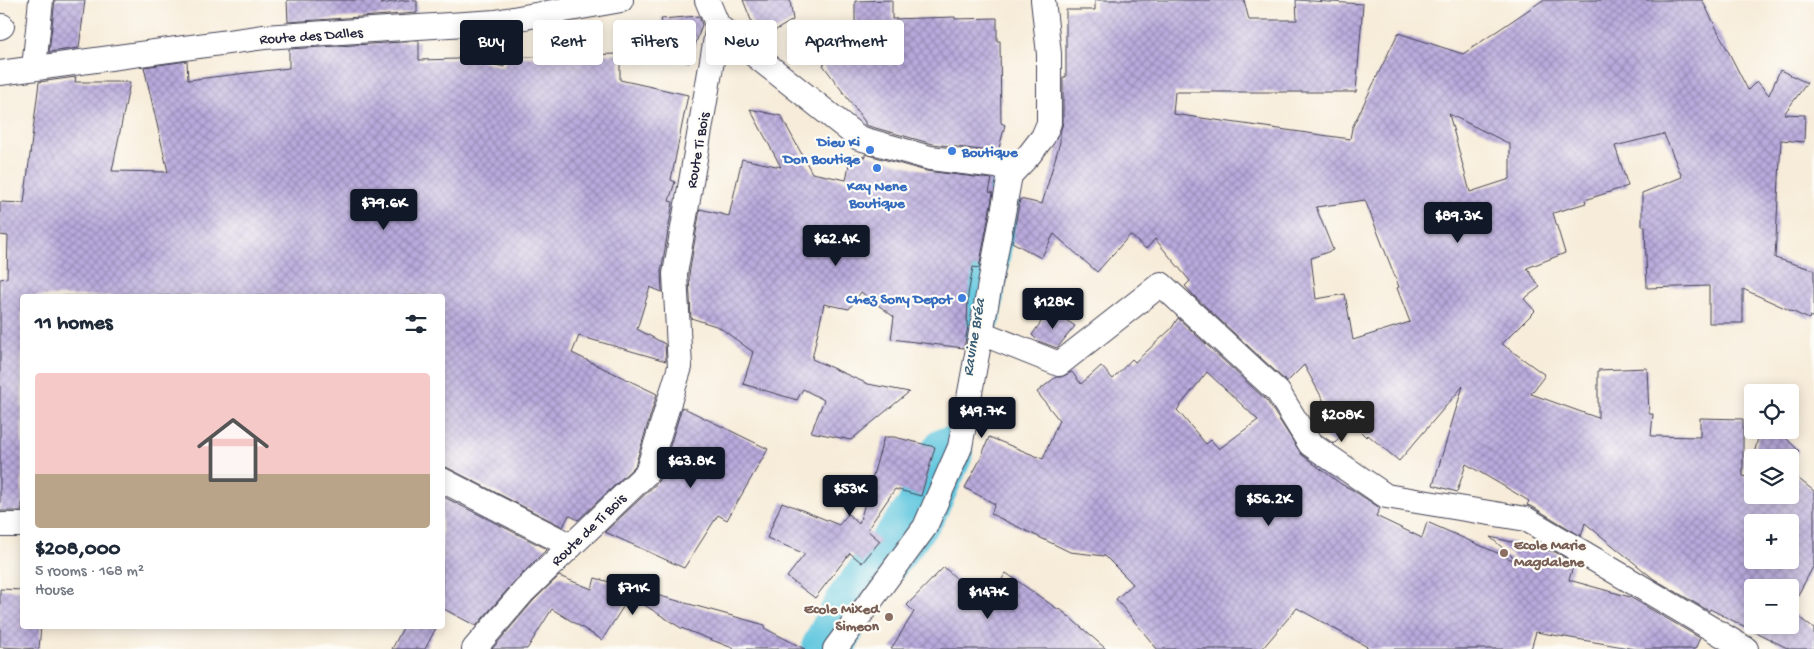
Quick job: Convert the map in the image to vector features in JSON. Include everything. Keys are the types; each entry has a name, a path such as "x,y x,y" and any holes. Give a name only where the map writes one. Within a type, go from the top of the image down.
{"street":[{"path":"34,68 41,0"},
{"name":"Route des Dalles","path":"0,73 264,37 496,22 598,2 621,0"},
{"path":"707,0 715,20"},
{"path":"835,649 925,527 960,447 1010,175 1043,137 1049,123 1048,54 1043,0"},
{"name":"Route Ti Bois","path":"675,274 711,65"},
{"path":"767,65 859,138 930,158 997,166 1006,169 1010,175"},
{"name":"Route de Ti Bois","path":"474,649 524,591 646,473 680,367 675,274"},
{"path":"981,333 1059,364 1161,284 1278,392 1310,444 1386,496 1526,519 1746,649"},
{"path":"445,482 571,546"},
{"path":"0,525 20,525"}],"building":[{"path":"55,0 85,0 79,48 49,52"},
{"path":"287,0 381,0 381,4 406,0 417,1 417,13 288,22"},
{"path":"743,0 790,0 793,20 787,20 787,24 777,29 777,20 751,20"},
{"path":"892,0 892,19 997,18 997,41 1000,41 1001,123 1005,125 998,152 933,144 865,125 865,122 823,65 904,65 904,20 855,20 855,1"},
{"path":"1095,0 1244,0 1249,20 1297,20 1296,0 1363,4 1356,92 1175,92 1173,114 1350,139 1352,128 1398,33 1463,54 1543,0 1702,0 1748,90 1757,81 1769,95 1780,70 1807,83 1784,114 1805,115 1804,142 1781,140 1775,258 1814,270 1814,318 1810,316 1809,319 1743,289 1743,323 1709,323 1709,286 1647,288 1645,226 1642,226 1642,193 1682,177 1664,134 1615,146 1628,186 1585,200 1586,203 1553,213 1565,253 1527,268 1540,287 1524,299 1535,311 1502,344 1545,375 1531,394 1598,418 1598,370 1647,368 1649,414 1653,414 1651,436 1700,437 1700,418 1743,419 1744,504 1799,504 1799,479 1814,491 1814,565 1799,593 1799,579 1744,579 1744,626 1710,609 1709,611 1654,579 1585,523 1581,536 1527,505 1529,501 1466,464 1457,492 1433,485 1463,386 1399,461 1368,435 1366,437 1353,424 1334,444 1320,434 1312,422 1327,407 1304,365 1287,382 1194,296 1185,286 1190,281 1155,239 1146,249 1130,235 1097,272 1054,234 1041,258 1012,242 1020,199 1042,204 1060,142 1063,123 1063,77 1066,77 1066,10 1095,10","holes":["1449,114 1510,144 1510,179 1470,192","1365,200 1399,287 1397,288 1410,322 1353,340 1345,294 1316,299 1311,258 1333,250 1316,207"]},
{"path":"699,16 702,25 696,43 696,20 661,19"},
{"path":"419,41 419,60 458,59 459,56 460,65 496,65 504,67 504,65 523,65 523,57 533,57 533,65 603,65 603,54 613,54 613,65 620,65 620,80 688,95 671,180 675,182 669,201 673,202 661,272 662,292 650,287 637,329 665,344 666,361 579,336 572,353 657,394 635,466 578,520 569,515 563,527 445,467 445,294 20,294 20,511 0,511 0,279 7,278 8,236 0,235 0,202 24,203 39,82 76,77 75,82 130,82 112,171 168,172 144,67 187,61 188,80 289,68 289,49"},
{"path":"750,109 781,116 812,173 846,180 851,155 865,157 865,154 926,171 992,179 989,192 993,193 979,268 973,267 968,295 968,326 964,348 891,339 894,317 861,292 849,309 824,304 812,359 868,384 909,392 851,440 811,432 824,400 803,389 797,400 743,384 753,352 719,327 691,318 689,275 700,209 729,216 742,159 781,167"},
{"path":"1050,309 1075,326 1057,348 1038,341 1032,335"},
{"path":"1178,318 1267,401 1302,455 1341,484 1380,508 1376,516 1422,538 1427,522 1520,563 1490,537 1555,552 1574,563 1569,580 1630,597 1700,638 1695,649 1635,649 1536,632 1531,649 1371,649 1297,608 1262,649 1157,649 1116,599 1133,584 1105,556 1070,552 991,514 995,504 965,488 981,458 989,437 1043,459 1059,420 1037,392 1056,377 1072,372 1081,384 1101,366 1113,379 1132,359 1135,362 1171,329","holes":["1207,372 1258,420 1219,449 1211,440 1206,444 1177,410"]},
{"path":"682,407 768,449 727,520 718,515 684,568 605,532 657,483"},
{"path":"884,437 894,437 935,447 921,496 895,489 867,530 880,541 862,563 850,553 815,598 787,577 805,554 767,538 782,502 839,525 848,514 859,524"},
{"path":"1758,439 1787,439 1797,449 1755,449"},
{"path":"445,498 547,549 514,582 476,626 445,610"},
{"path":"944,567 985,605 1006,573 1060,609 1106,649 891,649 914,612 907,605"},
{"path":"559,576 592,589 595,578 765,625 764,628 805,649 735,649 681,628 630,596 602,640 552,609 527,649 492,649 534,600"},
{"path":"0,589 20,590 20,629 41,629 39,649 0,647"},
{"path":"1799,617 1814,629 1814,649 1789,649 1759,634 1799,634"},
{"path":"402,629 435,629 425,649 392,649"}],"waterway":[{"name":"Ravine Bréa","path":"975,316 993,198"},
{"name":"Ravine Bréa","path":"827,649 851,603 921,511 947,453"}],"place":[{"name":"Dieu Ki Don Boutiqe","path":"870,150"},
{"name":"Boutique","path":"952,151"},
{"name":"Kay Nene Boutique","path":"877,168"},
{"name":"Chez Sony Depot","path":"962,298"},
{"name":"Ecole Marie Magdalene","path":"1504,553"},
{"name":"Ecole Mixed Simeon","path":"889,617"}]}
